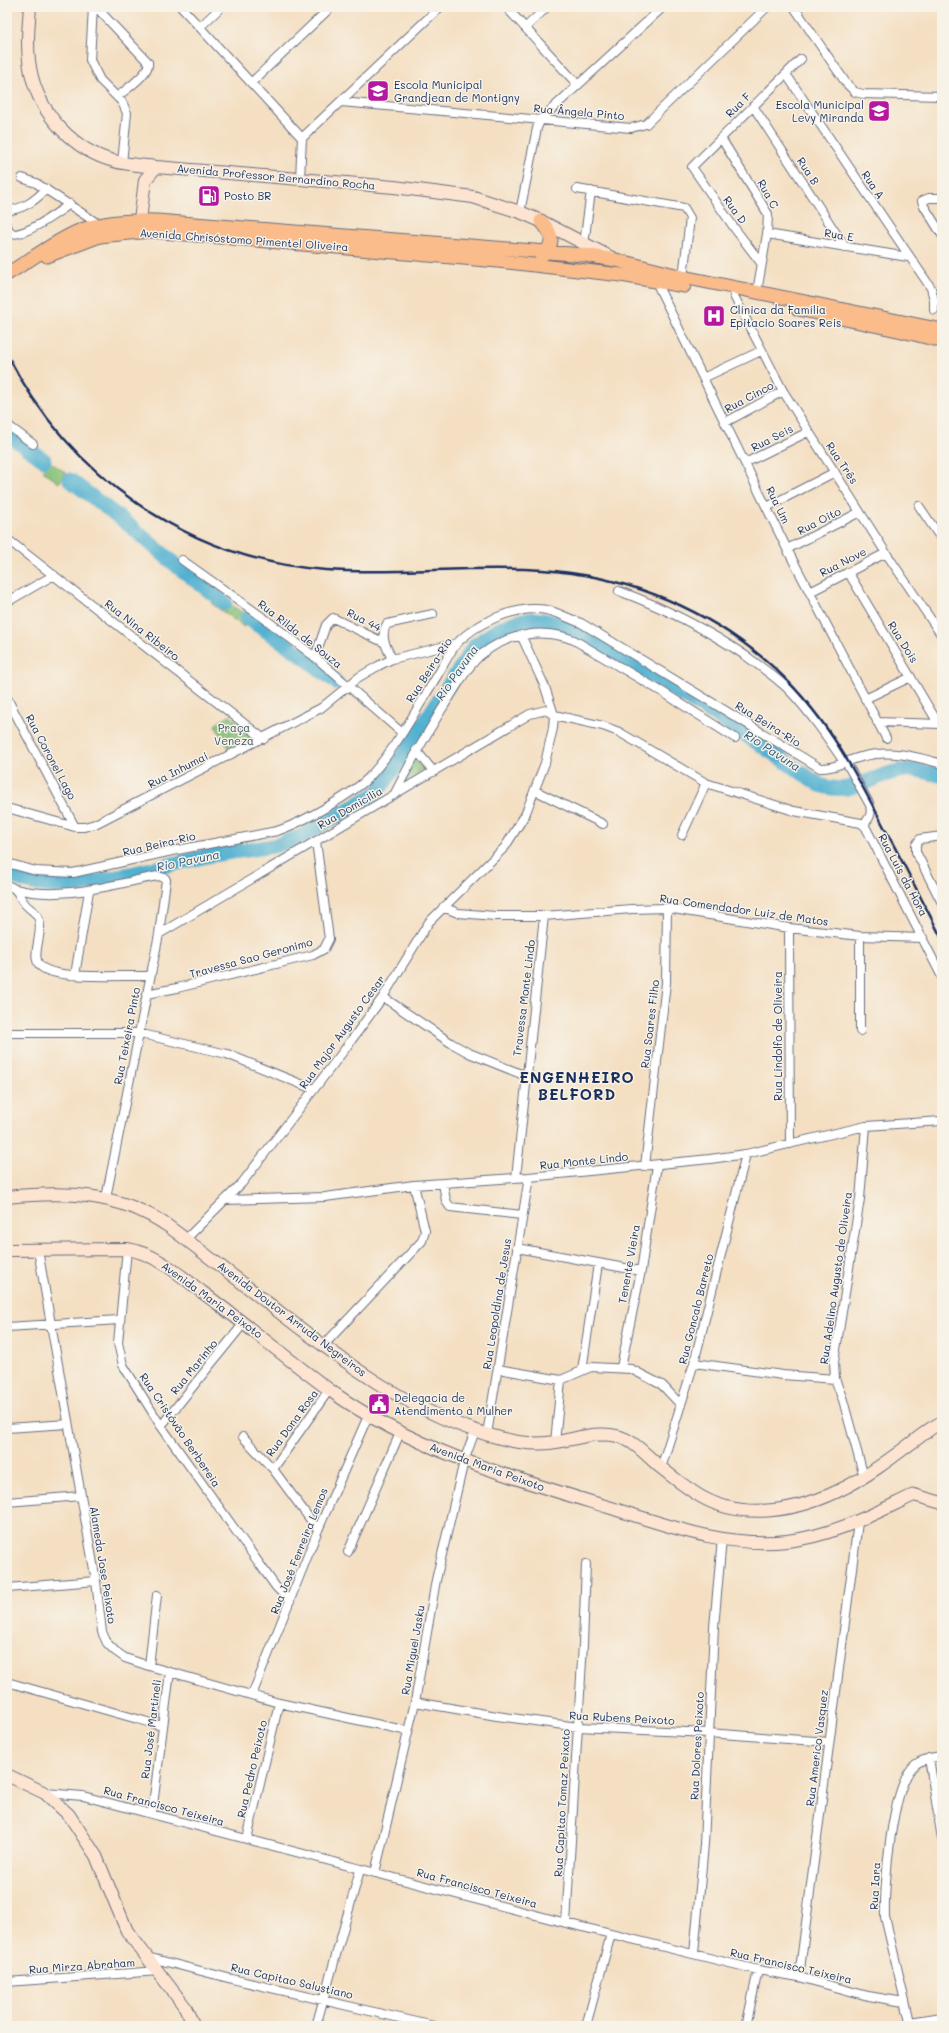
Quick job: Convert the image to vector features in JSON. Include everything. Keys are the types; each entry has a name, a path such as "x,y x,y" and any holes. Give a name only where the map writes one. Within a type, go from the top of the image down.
{"main road":[{"name":"Avenida Professor Bernardino Rocha","path":"30,7 29,56 32,76 42,103 52,119 76,142 102,157 128,164 300,178 451,193 473,197 520,212 541,221 616,260"},
{"path":"128,164 145,180"},
{"path":"150,231 140,220 145,180 156,167"},
{"name":"Avenida Chrisóstomo Pimentel Oliveira","path":"24,264 67,237 100,224 140,220 547,251 616,260 683,277 942,330"},
{"path":"507,262 536,260 547,251 552,239 551,233 541,221"},
{"name":"Avenida Chrisóstomo Pimentel Oliveira","path":"24,264 100,236 150,231 507,262 655,280 902,331 942,341"},
{"path":"7,274 24,264"},
{"name":"Avenida Doutor Arruda Negreiros","path":"7,1197 80,1194 106,1198 131,1206 156,1218 186,1239 323,1346 345,1362 402,1397 474,1431 526,1443 555,1443 594,1435 616,1436 634,1445 661,1468 706,1500 733,1508 747,1510 784,1509 815,1501 845,1488 864,1477 942,1422"},
{"name":"Avenida Maria Peixoto","path":"7,1250 127,1249 143,1253 158,1261 244,1323 329,1390 368,1416 400,1433 464,1461 667,1525 722,1539 758,1542 786,1541 813,1536 858,1522 914,1495 942,1503"},
{"path":"7,1775 45,1793 69,1815 84,1835 96,1856 127,1931 185,2007 194,2026"}],"street":[{"path":"95,7 148,62 149,65 146,72 117,97"},
{"path":"95,7 90,60 100,80 125,106 127,113 128,164"},
{"path":"182,7 302,138"},
{"path":"200,27 221,7"},
{"path":"252,82 331,7"},
{"path":"300,178 302,138 440,7"},
{"path":"506,7 577,84"},
{"path":"526,27 547,7"},
{"path":"520,212 537,128 541,119 577,84 663,7"},
{"name":"Rua Ângela Pinto","path":"341,102 631,128 646,124 767,7"},
{"path":"794,7 846,83 855,92 863,94 942,96"},
{"name":"Rua F","path":"692,168 720,138 801,59"},
{"name":"Rua A","path":"786,74 908,257 931,288 934,300 934,310"},
{"name":"Rua B","path":"753,106 845,248"},
{"name":"Rua C","path":"720,138 765,207 769,220 757,292"},
{"name":"Rua D","path":"692,168 762,263"},
{"path":"22,178 36,182 100,224"},
{"path":"7,211 19,209 29,204 46,189"},
{"path":"577,189 684,208 690,218 683,277"},
{"path":"584,244 591,191"},
{"path":"942,198 929,198 923,200 924,206 942,235"},
{"path":"7,226 11,234 20,233 70,204"},
{"name":"Rua E","path":"767,234 845,248 908,257"},
{"name":"Rua Um","path":"655,280 788,549 886,738"},
{"name":"Rua Três","path":"734,296 761,351 808,432 886,553 942,636"},
{"path":"703,378 761,351"},
{"name":"Rua Cinco","path":"726,422 783,391"},
{"path":"7,422 10,427 33,444"},
{"name":"Rua Seis","path":"745,463 808,432"},
{"path":"767,507 835,472"},
{"path":"919,506 942,540"},
{"name":"Rua Oito","path":"788,549 860,512"},
{"name":"Rua Nina Ribeiro","path":"7,538 264,739"},
{"name":"Rua Nove","path":"810,592 886,553"},
{"name":"Rua Rilda de Souza","path":"182,560 265,619 315,658 402,732"},
{"name":"Rua Dois","path":"848,572 940,724"},
{"path":"7,602 54,575"},
{"path":"620,591 682,617 729,644 771,674 788,689 808,711 855,778 871,811 869,819 864,825"},
{"name":"Rua Beira-Rio","path":"7,863 36,871 73,874 172,851 277,831 306,818 359,786 380,764 458,643 478,628 498,617 521,610 538,609 560,614 580,623 647,662 809,762 826,768 882,753 908,754 942,764"},
{"path":"392,659 385,643 384,631 387,624 433,614"},
{"name":"Rua 44","path":"315,658 326,625 333,618 385,643"},
{"path":"394,796 416,750 465,673 481,654 497,645 521,636 543,632 558,634 574,640 664,693 735,738"},
{"name":"Rua Major Augusto Cesar","path":"186,1239 242,1183 383,997 423,931 443,907 506,848 525,815 536,791 550,743 554,716 546,687 521,636"},
{"name":"Rua Inhumaí","path":"7,808 75,827 84,827 95,824 264,739 321,708 367,671 392,659 458,643"},
{"path":"865,699 911,677"},
{"name":"Rua Coronel Lago","path":"7,698 75,827"},
{"name":"Rua Domicilia","path":"159,934 530,714 542,710 554,716 603,726 619,732 706,783 794,811 859,822 864,825"},
{"path":"878,722 940,724"},
{"path":"416,750 434,772"},
{"path":"682,835 706,783"},
{"path":"536,791 603,824"},
{"name":"Rua Luís da Hora","path":"864,825 924,938 942,977"},
{"path":"942,836 920,839 916,845 916,852 942,903"},
{"name":"Travessa Sao Geronimo","path":"146,994 177,988 313,955 324,948 329,939 316,841"},
{"name":"Rua Teixeira Pinto","path":"90,891 158,876 165,878 166,880 159,934 149,976 106,1198"},
{"path":"7,885 16,889 36,893 90,891 75,975"},
{"path":"16,889 25,904 39,918 40,925 36,958 39,966 54,972 75,975 149,976"},
{"name":"Rua Comendador Luiz de Matos","path":"443,907 458,913 473,915 544,916 632,909 667,908 789,928 860,936 924,938"},
{"name":"Rua Soares Filho","path":"645,1166 666,983 667,908"},
{"name":"Travessa Monte Lindo","path":"516,1178 544,916"},
{"name":"Rua Lindolfo de Oliveira","path":"789,928 790,1144"},
{"path":"860,936 860,1031"},
{"path":"383,997 451,1043 469,1053 526,1076"},
{"path":"7,1032 138,1033 227,1054 313,1090"},
{"name":"Rua Monte Lindo","path":"225,1200 325,1197 443,1183 529,1177 645,1166 746,1154 866,1126 942,1121"},
{"name":"Rua Adelino Augusto de Oliveira","path":"864,1477 843,1400 835,1379 834,1355 860,1199 866,1126"},
{"name":"Rua Goncalo Barreto","path":"661,1468 694,1363 746,1154"},
{"name":"Tenente Vieira","path":"621,1367 641,1271 657,1164"},
{"name":"Rua Leopoldina de Jesus","path":"487,1434 529,1177"},
{"path":"443,1183 446,1201 450,1207 522,1215"},
{"path":"323,1346 422,1241 425,1231 414,1186"},
{"path":"517,1248 641,1271"},
{"name":"Rua Cristóvão Berbereia","path":"127,1249 118,1343 123,1366 161,1426 276,1587 290,1601"},
{"name":"Alameda Jose Peixoto","path":"38,1250 96,1581 102,1632 108,1643 115,1651 125,1658 149,1666 279,1703 408,1731"},
{"path":"582,1370 598,1264"},
{"path":"7,1327 119,1320"},
{"name":"Rua Marinho","path":"161,1426 244,1323"},
{"path":"694,1363 790,1376 835,1379"},
{"path":"498,1368 561,1380 582,1370 591,1368 621,1367 631,1369 654,1379 662,1385 681,1406"},
{"path":"555,1443 561,1380"},
{"name":"Rua Dona Rosa","path":"273,1469 329,1390"},
{"name":"Rua José Ferreira Lemos","path":"252,1695 318,1530 368,1416"},
{"path":"7,1428 68,1424"},
{"name":"Rua Miguel Jasku","path":"375,1873 416,1702 436,1580 464,1461 474,1431"},
{"path":"348,1552 400,1433"},
{"path":"243,1436 273,1469 318,1530"},
{"path":"7,1502 81,1496"},
{"name":"Rua Americo Vasquez","path":"799,1977 858,1522"},
{"name":"Rua Dolores Peixoto","path":"694,1954 704,1844 714,1626 722,1539"},
{"name":"Rua Capitao Tomaz Peixoto","path":"566,1923 586,1564"},
{"path":"7,1588 96,1581"},
{"path":"149,1666 157,1595"},
{"name":"Rua José Martineli","path":"152,1813 170,1672"},
{"path":"7,1682 162,1726"},
{"name":"Rua Rubens Peixoto","path":"416,1702 497,1716 578,1727 708,1733 829,1742"},
{"name":"Rua Pedro Peixoto","path":"247,1839 279,1703"},
{"path":"942,1756 928,1758 942,1839"},
{"name":"Rua Iara","path":"910,2024 885,1917 886,1878 902,1783 916,1764 928,1758"},
{"name":"Rua Francisco Teixeira","path":"45,1793 83,1796 566,1923 758,1970 799,1977 868,1996 904,2002"},
{"path":"316,2026 322,2000 360,1870"},
{"path":"586,2026 612,1934"},
{"name":"Rua Capitao Salustiano","path":"146,1956 434,2026"},
{"path":"747,2022 758,1970"},
{"name":"Rua Mirza Abraham","path":"7,1982 159,1971"},
{"path":"910,2024 942,2016"}],"green space":[{"path":"50,462 66,473 59,483 43,471"},
{"path":"215,598 225,605 227,602 247,616 245,620 247,622 244,627 211,603"},
{"name":"Praça Veneza","path":"229,715 250,732 252,738 229,749 215,725"},
{"path":"414,759 424,769 402,784"}],"waterway":[{"path":"7,434 44,460"},
{"path":"70,480 129,525 178,567 225,603"},
{"path":"247,618 299,653 336,682"},
{"name":"Rio Pavuna","path":"7,875 31,883 51,886 82,885 212,855 274,846 300,837 375,794 385,782 475,645 506,626 515,622 533,619 562,625 644,671 820,785 832,788 843,788 864,783 884,775 906,770 942,776"}],"railway":[{"path":"7,354 33,398 64,438 99,473 138,504 181,529 227,549 275,563 326,570 380,571 515,569 571,573 627,585 654,594 706,618 730,633 753,650 795,688 829,731 844,754 871,802 942,939"}],"place":[{"name":"Escola Municipal Grandjean de Montigny","path":"378,91"},
{"name":"Escola Municipal Levy Miranda","path":"879,111"},
{"name":"Posto BR","path":"209,196"},
{"name":"Clínica da Família Epitacio Soares Reis","path":"714,316"},
{"name":"Delegacia de Atendimento à Mulher","path":"379,1404"}],"district":[{"name":"ENGENHEIRO BELFORD","path":"577,1086"}]}
